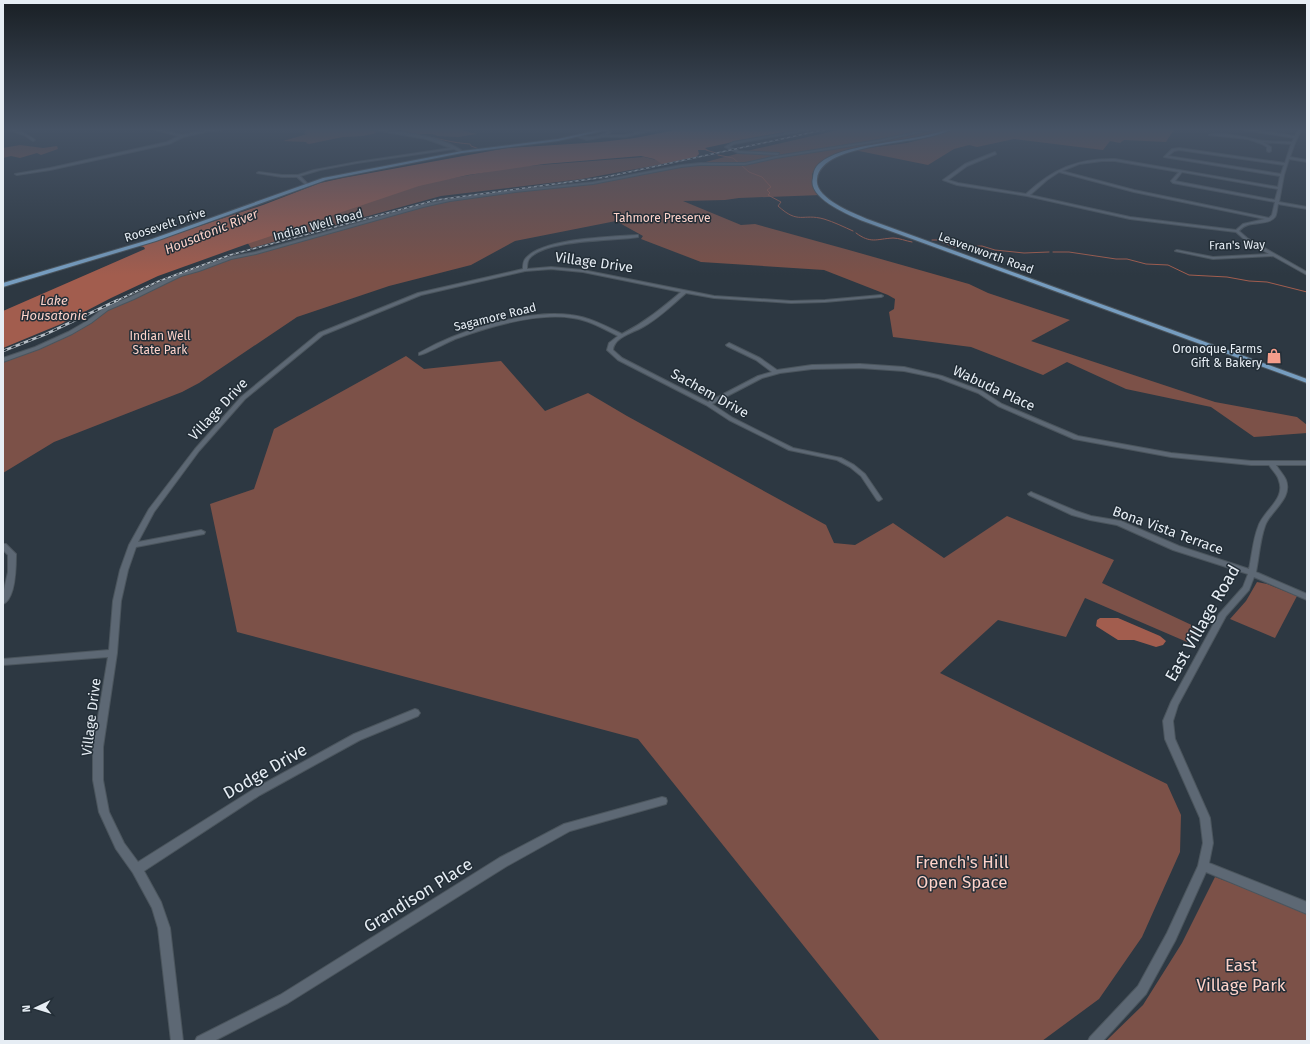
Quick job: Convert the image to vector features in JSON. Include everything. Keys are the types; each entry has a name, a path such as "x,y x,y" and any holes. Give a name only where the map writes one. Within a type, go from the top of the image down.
{"main road":[{"name":"Roosevelt Drive","path":"3,285 154,240 307,185 338,177"},
{"name":"Leavenworth Road","path":"815,177 814,181 816,186 824,197 837,207 866,220 1307,381"}],"street":[{"path":"298,177 307,185"},
{"name":"Indian Well Road","path":"3,360 65,335 89,322 106,309 179,275 204,268 230,258 255,253 422,206 496,194 589,184 626,177"},
{"path":"950,177 945,180 975,187 1027,195 1130,218 1237,231 1243,237 1307,274"},
{"path":"1027,195 1040,182 1049,177"},
{"path":"1079,177 1134,192 1270,219"},
{"path":"1176,177 1173,181 1174,182 1307,208"},
{"path":"1214,177 1280,188"},
{"path":"1237,231 1241,226 1270,219 1274,216 1282,177"},
{"path":"525,270 528,257 543,248 558,244 637,236"},
{"name":"Fran's Way","path":"1177,251 1220,258 1273,255"},
{"name":"Village Drive","path":"178,1041 164,928 157,906 136,869 120,846 104,812 98,780 98,747 113,653 117,601 124,570 133,545 152,511 197,450 242,398 314,339 358,319 420,294 525,270 551,268 583,271 714,297 791,302 825,301 881,296"},
{"name":"Sachem Drive","path":"684,292 657,316 616,339 610,346 610,350 620,359 708,404 731,419 791,448 839,459 852,466 863,475 879,499"},
{"name":"Sagamore Road","path":"421,354 431,347 451,338 508,322 544,315 582,318 594,322 622,336"},
{"path":"729,345 758,359 776,372"},
{"name":"Wabuda Place","path":"708,404 760,377 776,372 812,367 860,366 904,369 940,377 980,392 1000,405 1076,438 1171,455 1251,464 1272,464"},
{"path":"1272,464 1307,463"},
{"name":"East Village Road","path":"1094,1041 1142,990 1171,937 1203,866 1208,843 1205,818 1170,740 1168,721 1174,705 1223,614 1246,588 1252,573 1263,523 1283,494 1283,482 1272,464"},
{"name":"Bona Vista Terrace","path":"1031,494 1074,513 1090,518 1119,523 1176,548 1252,573 1307,597"},
{"path":"133,545 201,532"},
{"path":"3,546 12,554 12,572 6,598 3,601"},
{"path":"3,662 113,653"},
{"name":"Dodge Drive","path":"136,869 257,792 357,737 415,713"},
{"name":"Grandison Place","path":"201,1041 284,999 503,862 568,827 662,801"},
{"path":"1203,866 1307,908"}],"green space":[{"path":"460,177 594,177 441,196 251,248 247,242 425,183"},
{"path":"621,177 812,177 813,184 821,195 683,201 741,225 755,224 969,284 988,293 1070,320 1031,341 1215,402 1297,417 1307,425 1307,433 1254,437 1211,407 1126,389 1067,362 1043,375 971,347 893,337 889,312 894,309 895,299 888,295 824,270 701,262 641,239 643,236 616,221 515,241 471,265 389,286 297,317 199,383 182,392 54,442 3,473 3,361 46,344 160,282 238,256 394,213 460,198 594,182"},
{"name":"French's Hill Open Space","path":"406,356 424,369 501,361 545,411 588,393 826,525 834,543 855,545 893,523 944,558 1007,516 1114,560 1102,583 1198,628 1187,642 1085,598 1066,637 998,620 940,673 1167,784 1181,815 1180,852 1142,937 1099,999 1042,1041 880,1041 638,739 237,632 210,504 254,489 274,429"},
{"path":"1257,582 1267,584 1297,596 1275,638 1230,619 1246,601"},
{"name":"East Village Park","path":"1215,877 1277,900 1307,914 1307,1041 1106,1041 1143,1005 1182,943"}],"water":[{"name":"Lake Housatonic","path":"350,177 460,177 419,186 247,244 158,276 61,324 3,348 3,311 145,249 144,247 140,246 263,205 320,183"},
{"path":"1100,618 1118,618 1160,636 1166,641 1163,645 1156,647 1134,640 1118,640 1096,626 1097,620"}],"waterway":[{"path":"761,177 771,187 767,190 770,193 768,195 781,202 778,206 785,212 796,217 817,217 853,231"},
{"path":"856,233 870,240 898,238 912,242"},
{"path":"932,240 937,240 954,247 982,246 995,250 1024,253 1049,252"},
{"path":"1053,252 1069,252 1116,259 1127,259 1146,264 1168,265 1189,275 1227,277 1249,281 1267,282 1307,292"}],"railway":[{"path":"116,301 159,281 230,255 436,200 607,177"},
{"path":"3,351 46,334 118,300"}],"place":[{"name":"Oronoque Farms Gift & Bakery","path":"1274,356"}],"park label":[{"name":"Tahmore Preserve","path":"662,218"},
{"name":"Indian Well State Park","path":"160,343"}],"water label":[{"name":"Housatonic River","path":"211,231"}]}
